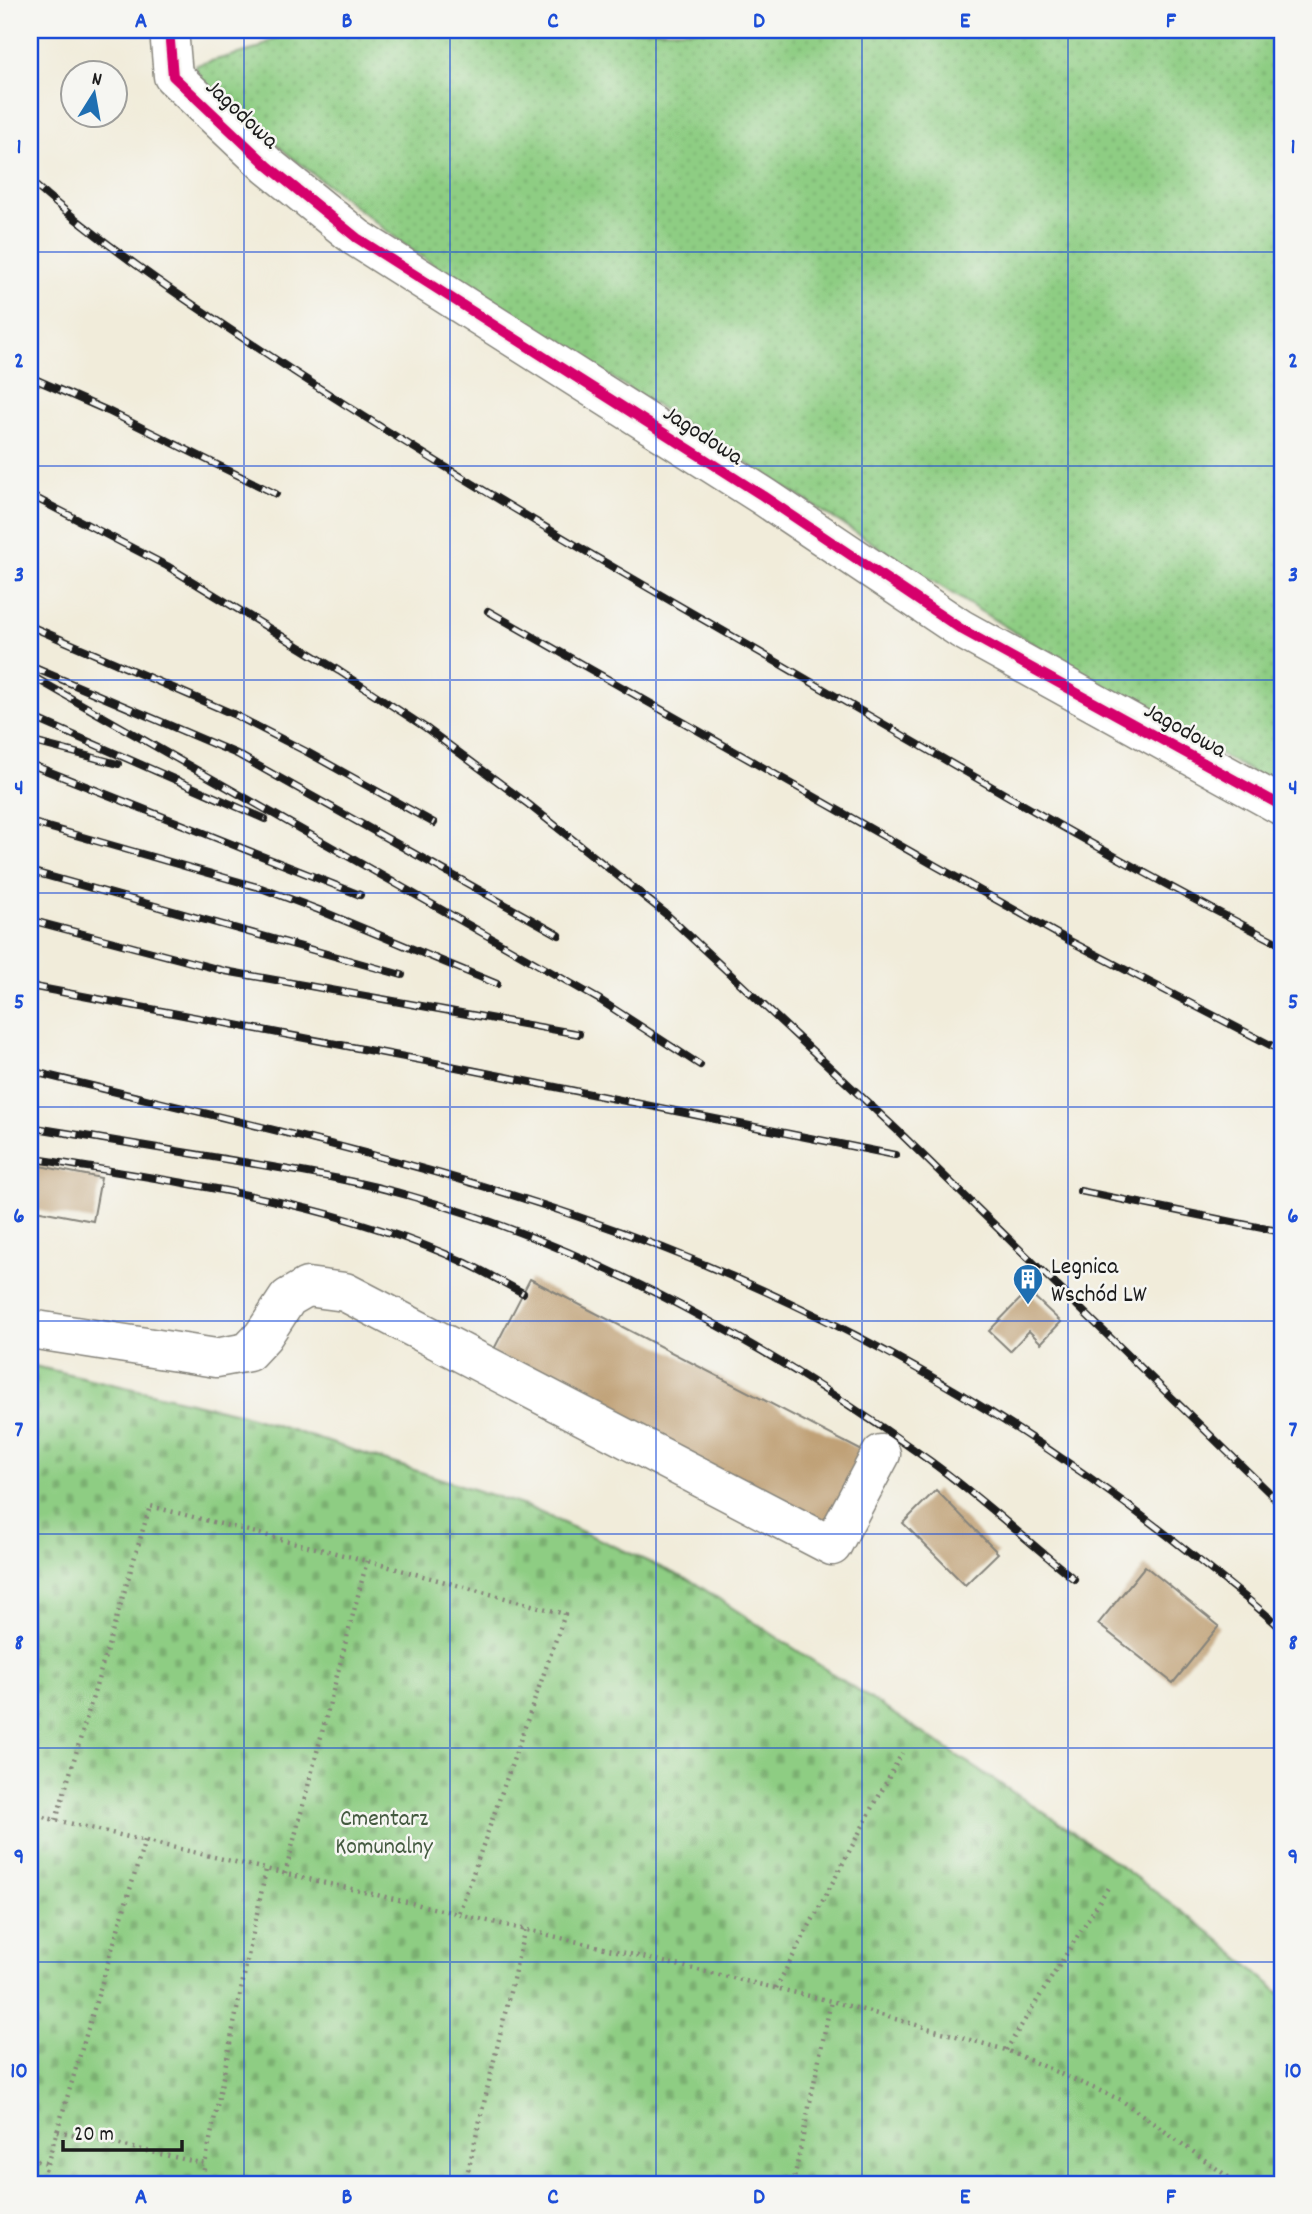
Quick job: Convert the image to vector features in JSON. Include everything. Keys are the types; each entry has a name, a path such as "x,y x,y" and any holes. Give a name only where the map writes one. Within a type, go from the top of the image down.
{"street":[{"name":"Jagodowa","path":"169,30 173,76 268,166 357,238 763,496 961,629 1282,806"},
{"path":"30,1329 216,1358 248,1352 263,1336 288,1298 307,1287 345,1292 832,1546 881,1454"}],"path":[{"path":"56,1820 150,1506 367,1560 565,1614 459,1913"},
{"path":"285,1874 367,1560"},
{"path":"776,1988 902,1753"},
{"path":"30,1814 831,2001 1006,2050 1121,2100 1238,2184"},
{"path":"41,2184 145,1840"},
{"path":"201,2184 266,1870"},
{"path":"1006,2050 1110,1886"},
{"path":"465,2184 525,1928"},
{"path":"793,2184 831,2001"},
{"path":"58,2131 205,2164"},
{"path":"30,2160 46,2163"}],"green space":[{"path":"288,30 1282,30 1282,788 1161,723 414,252 295,160 197,78 196,65 257,49"},
{"name":"Cmentarz Komunalny","path":"30,1365 242,1414 528,1507 693,1582 1081,1837 1211,1933 1282,1995 1282,2184 30,2184"}],"building":[{"path":"30,1164 101,1178 93,1221 30,1209"},
{"path":"530,1279 868,1454 829,1528 492,1353"},
{"name":"Legnica Wschód LW","path":"1028,1291 1061,1322 1041,1343 1029,1331 1010,1351 989,1331"},
{"path":"936,1490 998,1553 965,1585 903,1523"},
{"path":"1145,1566 1219,1626 1173,1683 1098,1624"}],"railway":[{"path":"30,181 125,257 192,304 443,465 987,784 1134,867 1282,945"},
{"path":"30,377 108,411 276,494"},
{"path":"30,495 167,566 339,671 426,728 528,804 666,914 897,1130 1282,1505"},
{"path":"488,611 1070,941 1282,1051"},
{"path":"30,626 233,714 434,823"},
{"path":"30,666 237,754 559,935"},
{"path":"30,675 600,1000 700,1065"},
{"path":"30,716 265,819"},
{"path":"30,741 118,764"},
{"path":"30,764 360,895"},
{"path":"30,822 261,888 497,984"},
{"path":"30,871 402,975"},
{"path":"30,920 225,971 579,1034"},
{"path":"30,986 431,1062 895,1155"},
{"path":"30,1071 373,1155 509,1194 660,1247 742,1281 901,1360 1053,1453 1126,1504 1282,1629"},
{"path":"30,1127 326,1176 414,1197 482,1219 617,1274 747,1342 871,1420 949,1475 1074,1579"},
{"path":"30,1158 196,1185 306,1208 361,1223 466,1263 523,1293"},
{"path":"1080,1191 1282,1232"}],"cycle path":[{"path":"169,30 173,76 268,166 357,238 763,496 961,629 1282,806"}],"place":[{"name":"Legnica Wschód LW","path":"1028,1306"}]}
